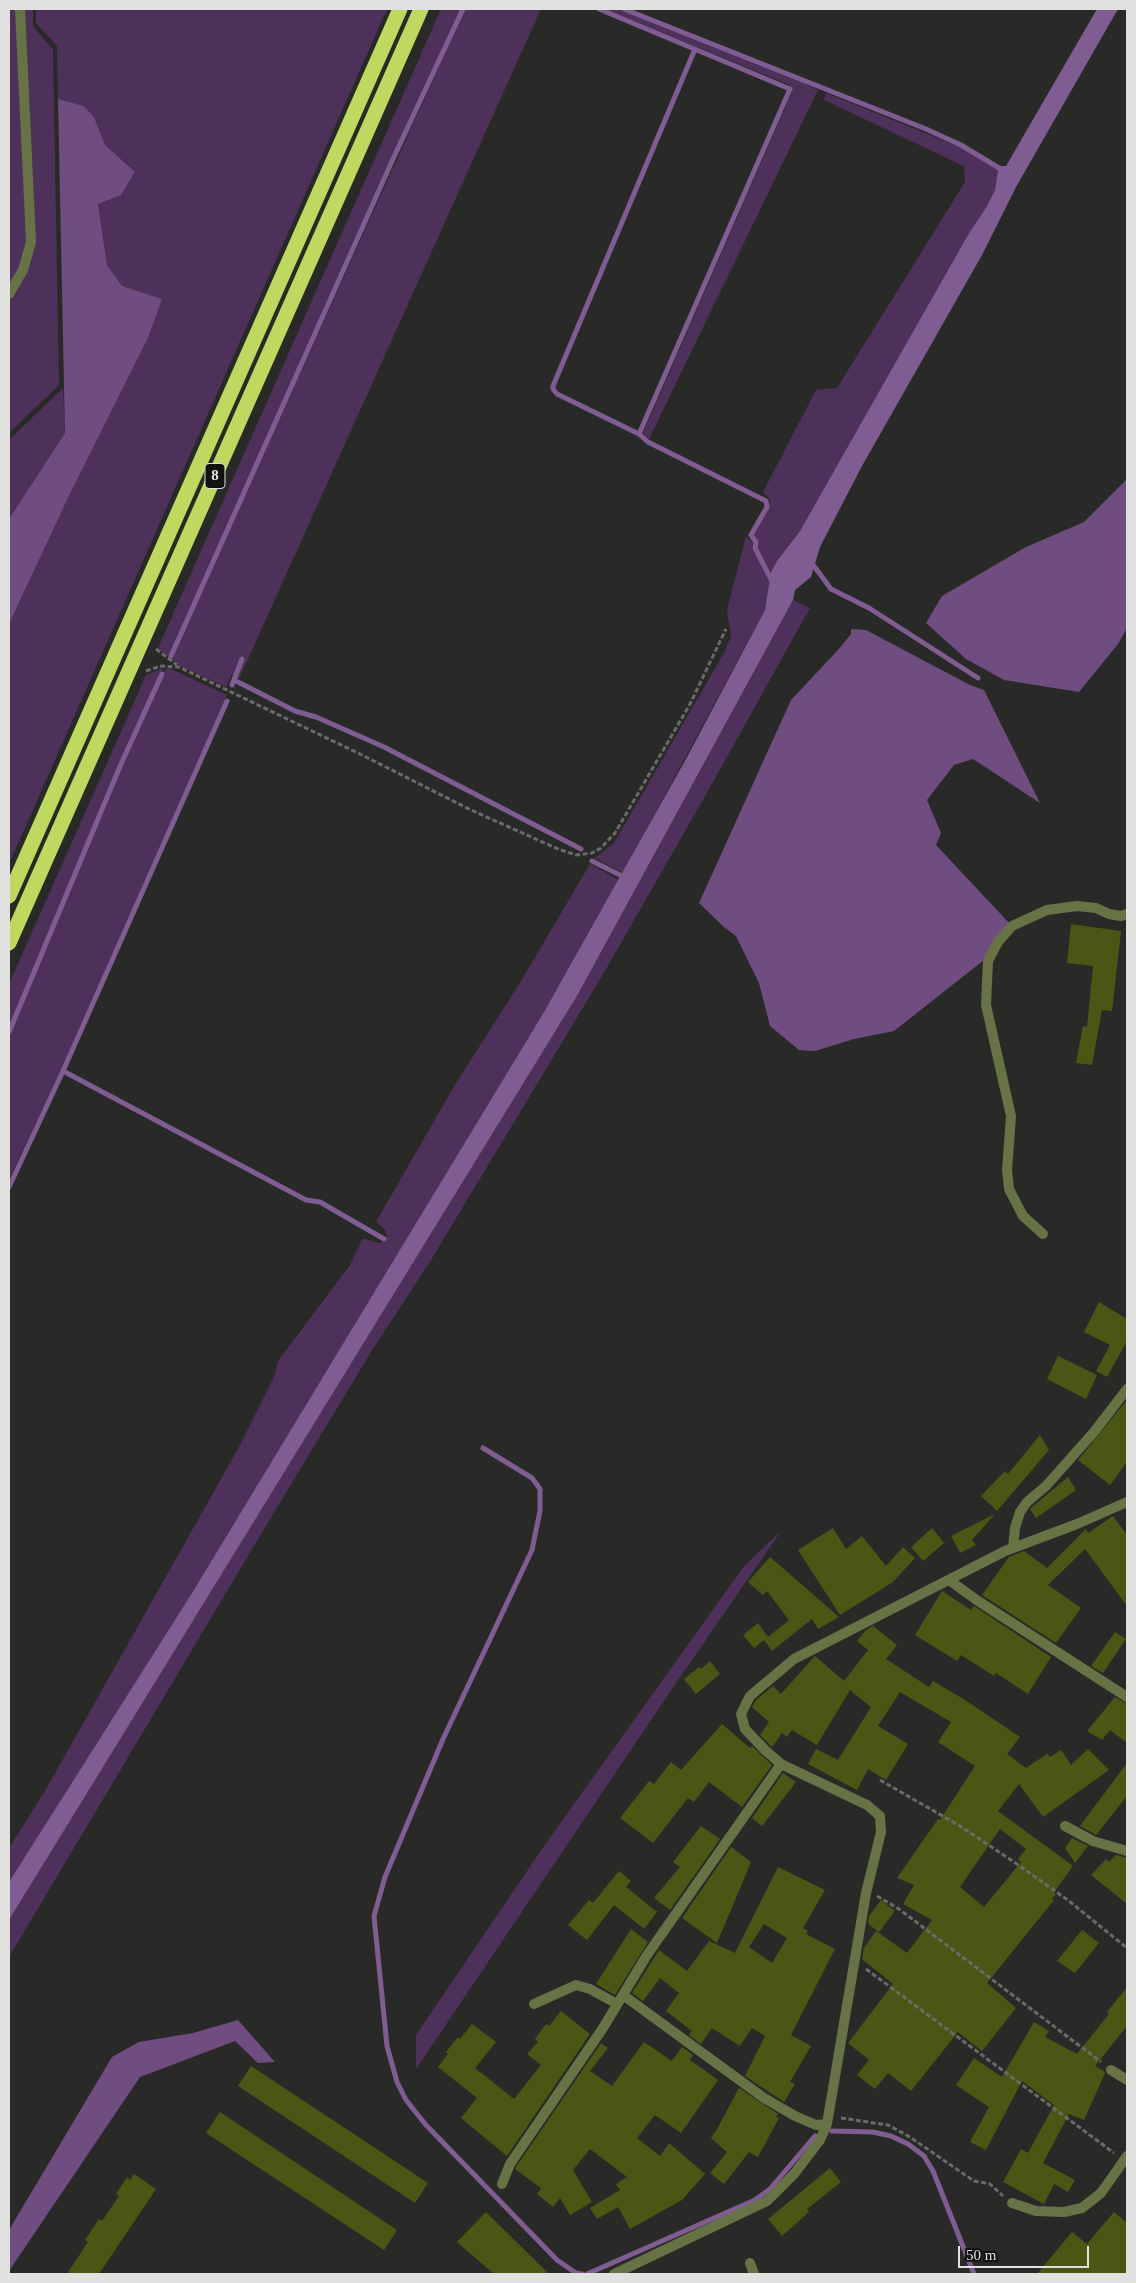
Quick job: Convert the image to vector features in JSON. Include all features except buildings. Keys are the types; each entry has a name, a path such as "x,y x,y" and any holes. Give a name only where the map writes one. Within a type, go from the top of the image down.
{"highway":[{"name":"8","path":"9,896 400,9"},
{"name":"8","path":"9,943 421,9"}],"street":[{"path":"9,294 23,270 31,242 20,9"},
{"path":"1043,1234 1023,1216 1009,1189 1007,1170 1011,1116 986,1005 988,960 998,942 1012,926 1047,910 1077,906 1096,908 1109,914 1121,916 1127,914"},
{"path":"1013,1548 1015,1528 1020,1512 1027,1502 1046,1486 1094,1432 1127,1389"},
{"path":"614,2274 767,2201 794,2174 820,2140 827,2124 866,1893 881,1832 880,1816 867,1805 781,1764 745,1729 741,1714 750,1696 794,1659 1013,1548 1077,1524 1127,1502"},
{"path":"949,1580 978,1601 1127,1697"},
{"path":"502,2184 510,2164 620,2000 647,1955 781,1764"},
{"path":"1065,1826 1093,1841 1127,1851"},
{"path":"534,2004 576,1986 620,2000 764,2098 795,2116 816,2125 827,2124"},
{"path":"1111,2070 1127,2080"},
{"path":"1012,2203 1036,2211 1064,2212 1082,2208 1101,2193 1126,2158"},
{"path":"750,2262 754,2274"}],"path":[{"path":"145,635 163,656 179,667 471,810 558,849 576,855 592,853 601,848 615,833 690,704 726,629"},
{"path":"126,677 160,666 179,667"},
{"path":"880,1780 960,1826 1017,1864 1069,1901 1127,1948"},
{"path":"866,1893 881,1897 898,1909 1031,2012 1111,2070"},
{"path":"855,1961 1126,2158"},
{"path":"827,2124 838,2118 888,2125 910,2136 974,2181 990,2184 1012,2203"}],"shaded area":[{"path":"9,9 33,9 33,26 53,50 59,385 9,433"},
{"path":"36,9 387,9 9,864 9,624 67,500 148,338 161,299 122,286 107,265 98,203 121,195 135,172 105,145 94,117 84,106 58,99 57,46 36,23"},
{"path":"441,9 461,9 391,158 169,658 158,648"},
{"path":"465,9 541,9 239,679 232,674 226,687 180,666 171,659"},
{"path":"604,9 620,9 801,81 818,90 649,439 643,433 792,92 790,85"},
{"path":"1097,9 1118,9 1016,187 982,255 862,466 820,547 811,577 795,590 793,600 577,996 9,1920 9,1882 192,1593 544,1012 686,759 765,610 771,572 777,561 800,531 968,235 987,206 995,190 998,170 1002,166 1006,166"},
{"path":"826,93 960,147 998,170 995,190 987,206 800,531 771,572 757,548 759,542 754,535 769,508 770,499 763,492 816,390 837,388 965,182 964,166 824,100"},
{"path":"58,99 84,106 94,117 105,145 135,172 121,195 98,204 107,265 122,286 162,299 148,338 67,500 9,624 9,519 65,433"},
{"path":"63,388 65,433 9,519 9,440"},
{"path":"1127,479 1127,628 1118,644 1079,692 1004,680 966,659 926,623 942,596 1026,547 1084,522"},
{"path":"746,536 753,543 752,549 763,564 770,583 765,610 623,873 595,858 614,843 724,653 731,636 727,610"},
{"path":"793,600 810,608 602,976 431,1260 371,1352 264,1529 9,1957 9,1920 577,996"},
{"path":"851,629 866,630 970,685 984,690 1040,803 973,759 954,765 927,800 941,833 936,845 1010,924 984,960 894,1031 854,1039 815,1051 799,1050 770,1026 759,983 736,936 699,903 791,700 838,650 851,634"},
{"path":"163,668 120,763 9,1028 9,984 146,675"},
{"path":"169,668 227,695 61,1070 9,1179 9,1035 32,975 122,765 163,674"},
{"path":"590,864 619,880 544,1012 192,1593 9,1882 9,1848 45,1791 239,1447 274,1377 278,1361 350,1265 363,1238 377,1243 383,1242 387,1237 385,1230 376,1222 453,1088 521,981"},
{"path":"781,1531 674,1686 416,2069 416,2035 546,1843 744,1566"},
{"path":"238,2020 275,2062 258,2063 235,2041 140,2077 9,2271 9,2230 112,2057 139,2042 193,2033"}],"waterway":[{"path":"171,656 393,159 463,9"},
{"path":"599,9 790,89 639,434"},
{"path":"624,9 926,129 961,145 1004,171"},
{"path":"695,49 553,389 557,394 639,434 648,442 766,501 767,507 751,535 756,542 755,548 773,583"},
{"path":"811,562 831,589 869,608 978,678"},
{"path":"232,685 242,659"},
{"path":"9,1032 121,764 162,674"},
{"path":"234,680 295,711 316,717 384,747 581,849"},
{"path":"9,1187 63,1071 227,701"},
{"path":"592,861 626,878"},
{"path":"63,1071 306,1200 320,1202 384,1239"},
{"path":"483,1448 532,1478 540,1489 540,1511 532,1550 443,1739 385,1877 374,1916 387,2046 397,2082 406,2100 426,2125 557,2260 576,2273 582,2274"},
{"path":"832,2131 873,2132 891,2136 908,2144 924,2156 933,2171 974,2274"},
{"path":"587,2274 755,2200 770,2189 815,2136"}]}
